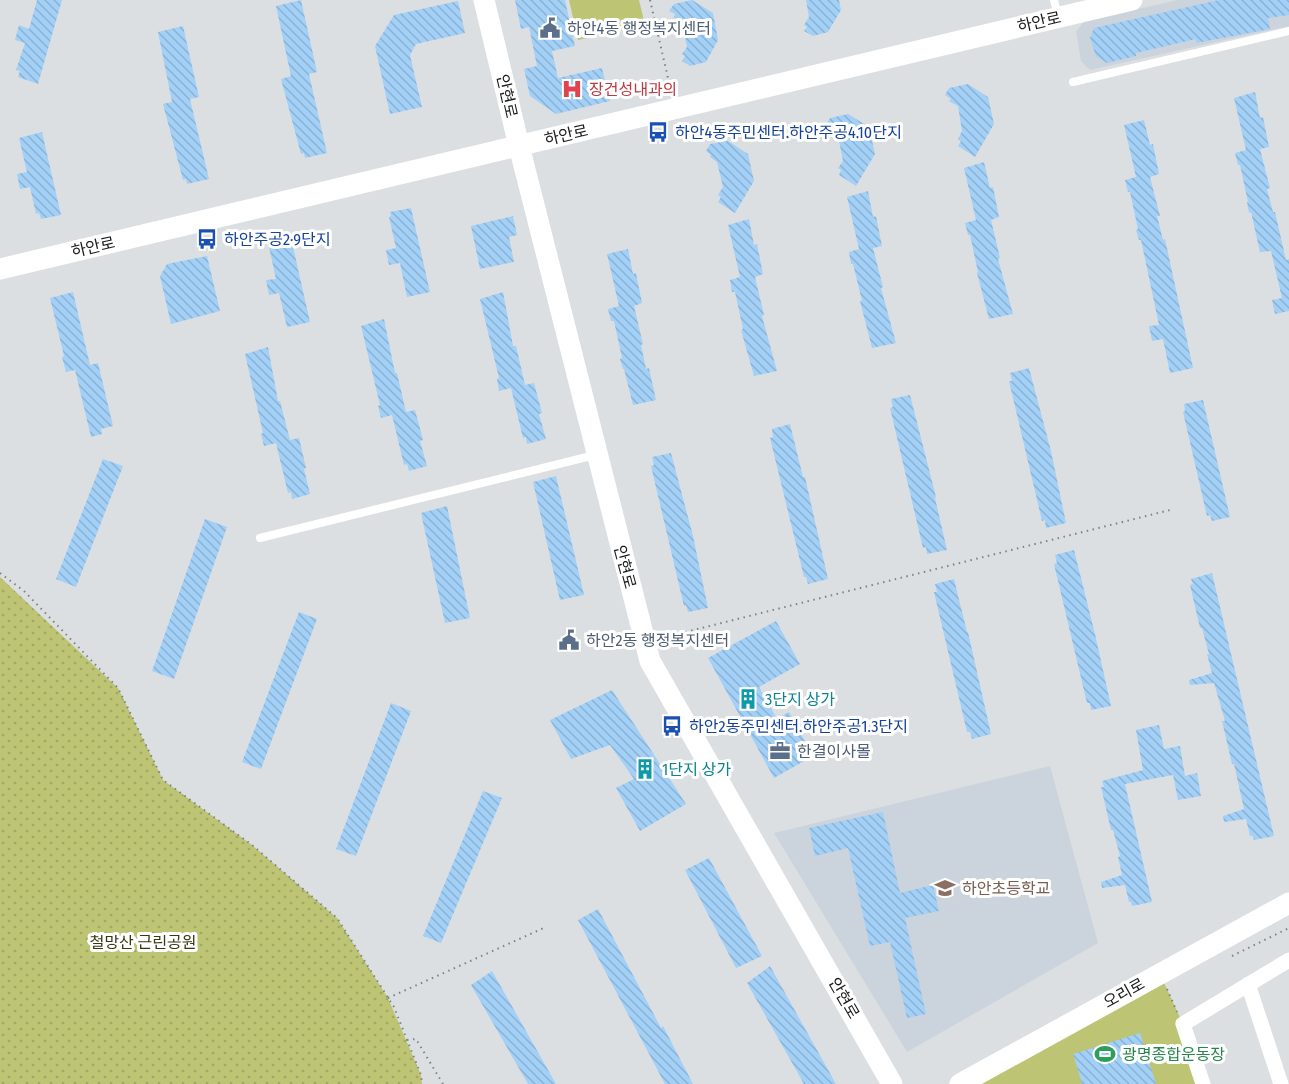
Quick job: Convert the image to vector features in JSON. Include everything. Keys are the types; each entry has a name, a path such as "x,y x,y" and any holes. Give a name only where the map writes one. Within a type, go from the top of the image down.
{"street":[{"name":"안현로","path":"484,0 596,455 650,661 892,1084"},
{"name":"하안로","path":"0,269 675,109 1056,9 1132,0"},
{"name":"오리로","path":"960,1084 1289,903"},
{"path":"1203,1084 1183,1024 1289,960"},
{"path":"1248,984 1281,1084"}],"lane":[{"path":"1073,82 1289,31"},
{"path":"260,538 596,455"}],"path":[{"path":"650,0 675,109"},
{"path":"645,643 1174,509"},
{"path":"0,573 24,591 118,688 163,780 252,845 338,918 388,998 421,1075 422,1084"},
{"path":"388,998 546,927"},
{"path":"1228,958 1289,928"},
{"path":"1167,988 1183,1024"},
{"path":"407,1041 416,1039 443,1084"}],"shaded area":[{"path":"1178,0 1289,0 1289,26 1090,70 1081,61 1076,32 1084,21"},
{"name":"하안초등학교","path":"1050,766 1098,943 907,1052 774,833"}],"green space":[{"path":"569,0 639,0 645,25 578,40"},
{"name":"철망산 근린공원","path":"0,577 118,688 163,780 252,845 337,918 388,998 421,1075 422,1084 0,1084"},
{"name":"광명종합운동장","path":"1160,974 1183,1024 1203,1084 963,1084"}],"building":[{"path":"37,0 62,0 38,84 18,77 20,71 16,70 25,43 15,40 19,25 29,29"},
{"path":"301,0 317,72 309,74 327,153 305,158 304,153 301,154 281,79 291,76 276,6"},
{"path":"515,0 565,0 575,46 552,51 558,78 602,68 610,101 556,114 530,96 524,69 537,66 529,27 521,29"},
{"path":"692,0 713,13 718,40 706,62 690,66 682,61 685,56 682,54 687,47 682,22 669,11 674,4"},
{"path":"806,0 839,0 841,10 828,32 813,36 804,31 807,27 804,25 809,17"},
{"path":"1219,0 1289,0 1289,15 1268,18 1270,29 1196,43 1196,39 1136,53 1136,56 1107,63 1096,56 1090,38 1094,28"},
{"path":"458,1 465,33 416,44 410,55 422,107 390,114 375,46 394,15"},
{"path":"183,26 199,97 190,99 209,179 187,184 186,179 183,180 163,104 172,102 158,32"},
{"path":"968,84 988,97 994,124 975,157 958,146 961,141 958,139 962,131 958,106 949,101 951,99 945,95 949,88"},
{"path":"1255,92 1269,147 1260,149 1270,188 1267,189 1286,260 1289,259 1289,311 1275,314 1272,300 1282,298 1271,251 1260,252 1251,212 1249,213 1240,165 1238,165 1235,153 1246,150 1234,98"},
{"path":"848,114 869,127 875,154 856,186 839,175 841,170 838,168 843,161 838,136 830,131 832,128 826,125 830,118"},
{"path":"1144,120 1150,145 1153,144 1159,174 1150,177 1160,216 1157,216 1163,240 1165,239 1193,368 1170,373 1163,339 1152,341 1149,326 1159,325 1141,240 1136,230 1138,229 1130,192 1128,192 1125,180 1136,177 1124,125"},
{"path":"42,132 61,215 41,219 39,213 36,214 30,187 20,189 17,174 27,172 19,138"},
{"path":"728,141 748,154 754,181 735,213 718,202 721,197 718,195 723,187 717,162 706,151 710,144"},
{"path":"984,162 990,188 993,187 999,217 991,220 1000,258 998,259 1013,314 989,319 970,235 968,235 965,223 976,220 964,168"},
{"path":"868,191 882,246 873,248 896,343 872,348 849,252 859,249 847,197"},
{"path":"411,208 430,292 407,297 400,263 389,265 386,250 396,248 389,217 390,212"},
{"path":"513,216 517,235 509,237 514,262 480,269 471,226"},
{"path":"749,219 763,274 755,277 764,315 762,316 777,371 754,376 741,330 743,329 735,292 732,292 730,280 740,277 728,225"},
{"path":"291,238 310,322 287,327 279,293 269,295 266,280 276,279 270,243"},
{"path":"628,249 642,303 634,306 643,344 641,345 656,400 633,405 620,359 622,358 614,321 611,321 608,309 619,306 607,254"},
{"path":"207,256 220,311 171,324 160,276 167,264"},
{"path":"73,292 90,365 98,363 113,426 101,429 102,434 91,437 75,370 66,372 50,298"},
{"path":"503,292 513,346 516,346 525,385 534,383 542,413 539,414 546,439 527,444 526,437 523,438 511,388 499,391 497,379 499,378 480,299"},
{"path":"384,319 406,412 415,410 423,440 420,441 427,466 409,471 407,464 404,465 392,415 381,418 361,326"},
{"path":"268,347 278,401 280,401 290,440 299,438 306,468 304,469 310,494 292,499 291,492 288,493 276,443 264,446 245,354"},
{"path":"1029,368 1051,451 1066,523 1046,528 1045,520 1042,521 1009,381 1012,381 1010,373"},
{"path":"910,395 947,550 927,554 926,547 923,548 890,408 893,407 891,399"},
{"path":"1203,400 1230,517 1212,521 1210,515 1207,516 1183,412 1185,411 1184,404"},
{"path":"790,424 803,477 805,477 828,579 808,584 804,577 770,438 773,437 772,429"},
{"path":"671,453 693,536 708,608 688,612 686,605 684,606 651,466 654,465 652,457"},
{"path":"103,459 123,466 76,587 56,579"},
{"path":"556,476 584,595 560,600 533,482"},
{"path":"447,506 470,618 445,623 421,513"},
{"path":"205,519 227,527 174,679 152,671"},
{"path":"1074,550 1111,706 1091,710 1090,703 1087,703 1054,564 1057,563 1055,555"},
{"path":"1212,573 1274,836 1254,840 1252,835 1250,836 1246,819 1224,822 1223,816 1244,809 1222,721 1225,721 1214,683 1190,685 1189,680 1212,673 1190,585 1193,584 1191,579"},
{"path":"954,579 991,734 972,739 970,732 967,732 934,592 937,592 935,584"},
{"path":"299,612 317,619 261,769 242,762"},
{"name":"3단지 상가","path":"776,621 800,664 759,687 777,719 789,712 813,756 774,778 708,658"},
{"name":"1단지 상가","path":"612,690 686,804 640,831 616,788 634,779 610,745 571,759 550,720"},
{"path":"391,703 411,711 356,856 336,849"},
{"path":"1159,725 1164,749 1180,746 1185,776 1197,773 1201,796 1178,800 1173,775 1125,784 1152,902 1132,906 1125,885 1102,888 1101,882 1122,875 1118,857 1120,856 1101,787 1104,787 1102,781 1143,770 1136,730"},
{"path":"483,791 502,798 441,943 423,936"},
{"path":"883,812 900,893 933,885 939,911 905,918 926,1014 907,1018 890,942 870,946 848,848 815,856 809,828"},
{"path":"709,858 762,956 736,968 685,870"},
{"path":"598,909 693,1084 665,1084 578,920"},
{"path":"770,966 836,1084 804,1084 747,983"},
{"path":"492,971 556,1084 528,1084 471,985"},
{"path":"1140,1033 1156,1084 1082,1084 1073,1054"}],"place":[{"name":"하안4동 행정복지센터","path":"550,28"},
{"name":"장건성내과의","path":"572,89"},
{"name":"하안4동주민센터.하안주공4.10단지","path":"658,132"},
{"name":"하안주공2·9단지","path":"207,239"},
{"name":"하안2동 행정복지센터","path":"569,640"},
{"name":"3단지 상가","path":"748,699"},
{"name":"하안2동주민센터.하안주공1.3단지","path":"672,726"},
{"name":"한결이사몰","path":"780,751"},
{"name":"1단지 상가","path":"645,769"},
{"name":"하안초등학교","path":"945,888"},
{"name":"광명종합운동장","path":"1105,1054"}]}
